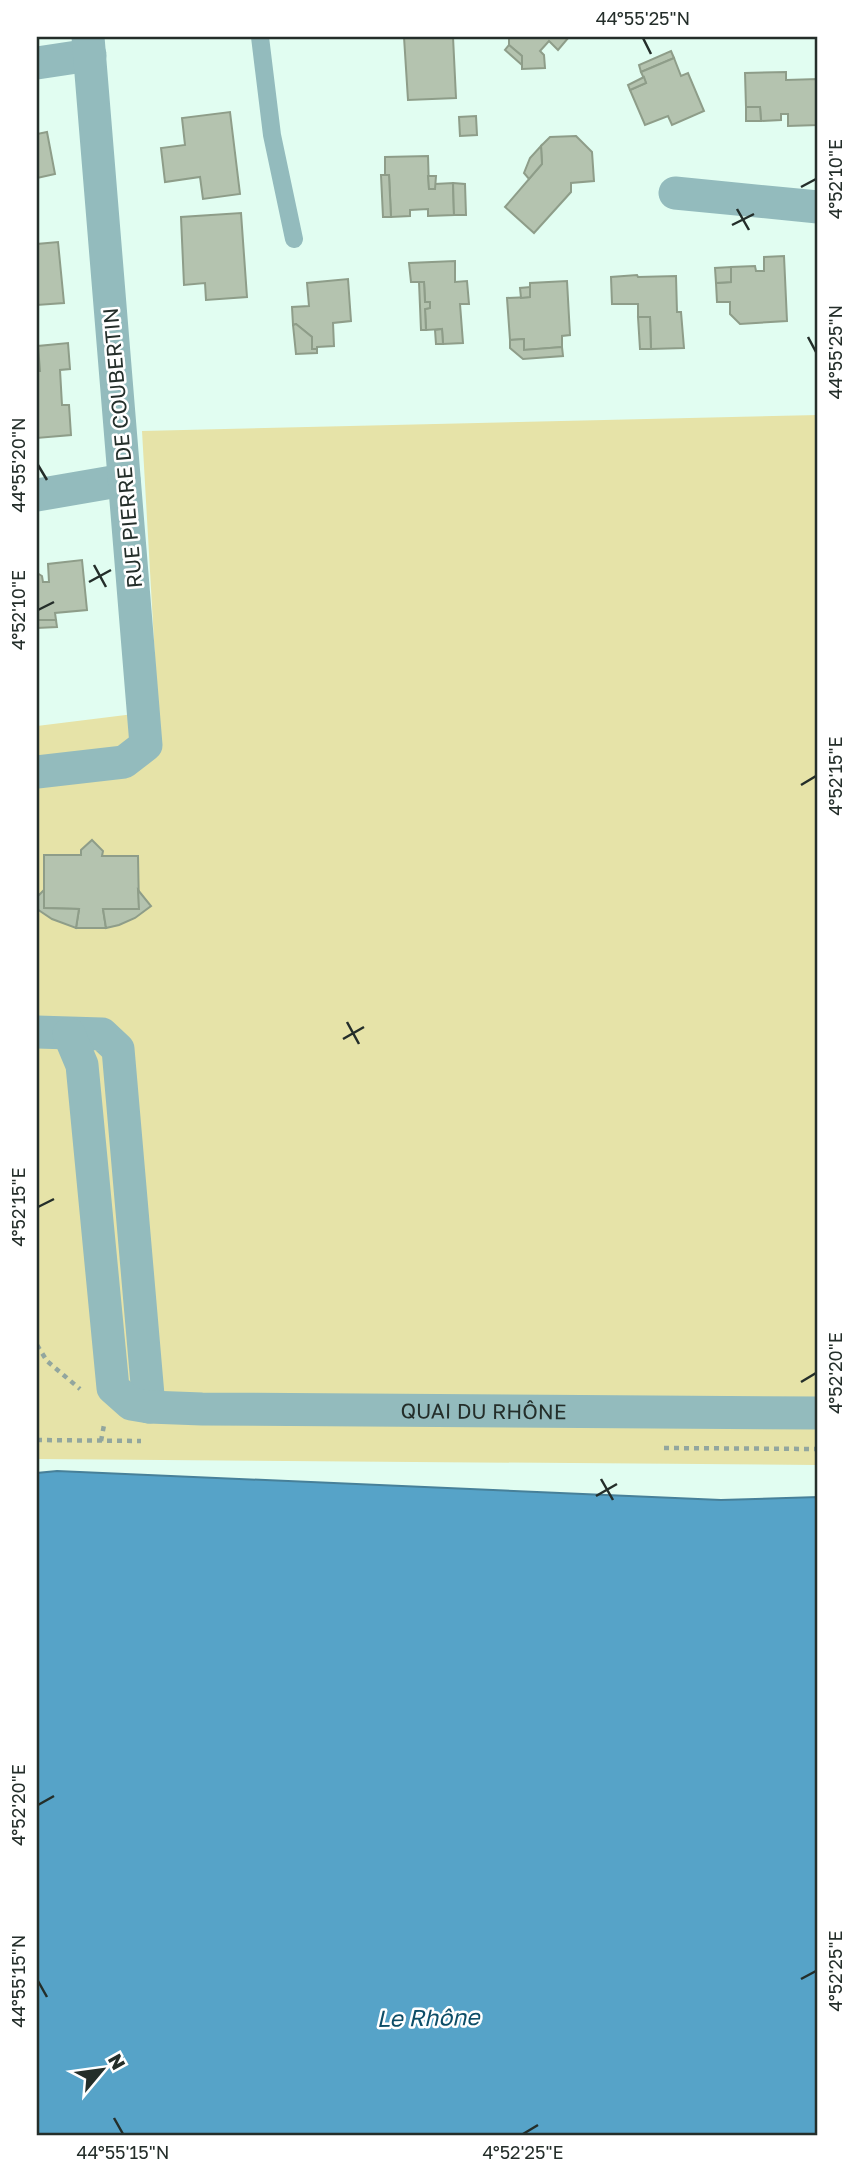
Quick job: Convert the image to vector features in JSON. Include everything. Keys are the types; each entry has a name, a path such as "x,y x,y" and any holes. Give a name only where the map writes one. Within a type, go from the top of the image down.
{"street":[{"path":"37,63 89,46"},
{"name":"RUE PIERRE DE COUBERTIN","path":"37,772 124,762 146,745 89,46"},
{"path":"675,193 818,207"},
{"path":"37,495 124,480"},
{"path":"53,1033 102,1034 118,1049 149,1407 131,1404 113,1388 82,1065 53,1033"},
{"name":"QUAI DU RHÔNE","path":"149,1407 818,1413"}],"lane":[{"path":"260,37 272,135 294,239"}],"path":[{"path":"37,1345 47,1361 82,1391 113,1388"}],"shaded area":[{"path":"818,415 818,1465 37,1459 37,726 158,711 142,431"}],"water":[{"name":"Le Rhône","path":"57,1471 721,1500 818,1497 818,2135 37,2135 37,1473"}],"building":[{"path":"404,37 453,37 456,98 408,100"},
{"path":"509,37 569,37 558,50 549,41 540,51 544,55 545,68 522,69 522,56 509,45"},
{"path":"509,45 522,56 522,65 505,50"},
{"path":"671,51 674,58 641,72 639,65"},
{"path":"674,58 681,76 688,73 704,111 672,125 668,116 645,125 630,90 646,83 641,72"},
{"path":"786,72 786,80 818,79 818,125 788,126 788,114 781,114 781,120 761,121 760,107 746,107 745,73"},
{"path":"644,77 646,83 630,90 628,85"},
{"path":"746,107 760,107 761,121 746,121"},
{"path":"230,112 240,194 203,199 200,177 165,182 161,148 185,145 182,118"},
{"path":"476,116 477,135 460,136 459,117"},
{"path":"47,132 55,174 37,178 37,134"},
{"path":"576,136 592,152 594,181 571,183 571,192 534,233 505,207 542,164 541,146 550,137"},
{"path":"541,146 542,164 529,179 524,173 530,158"},
{"path":"428,156 429,189 435,189 435,184 453,183 454,215 428,216 428,209 410,210 410,216 391,217 389,175 385,175 385,157"},
{"path":"381,175 389,175 391,217 383,217"},
{"path":"428,176 436,176 435,189 429,189"},
{"path":"453,183 465,184 466,215 454,215"},
{"path":"241,213 247,297 206,300 205,283 184,285 181,217"},
{"path":"58,242 64,303 37,305 37,244"},
{"path":"784,256 787,321 740,324 730,314 730,302 717,302 716,283 731,282 731,267 755,266 756,271 764,271 764,257"},
{"path":"455,261 455,282 467,281 469,304 460,304 463,343 443,344 442,329 426,330 425,309 430,308 430,302 425,302 424,282 411,282 409,263"},
{"path":"731,267 731,282 716,283 715,268"},
{"path":"676,276 677,312 681,312 684,348 651,349 650,317 638,317 638,304 612,304 611,277"},
{"path":"348,279 351,321 333,323 334,346 312,349 312,337 296,324 293,325 292,307 309,306 307,283"},
{"path":"567,281 570,335 562,336 562,347 524,350 524,339 510,340 507,298 530,297 530,283"},
{"path":"419,282 424,282 425,302 430,302 430,308 425,309 426,330 421,330"},
{"path":"530,287 530,297 521,298 520,288"},
{"path":"638,317 650,317 651,349 640,349"},
{"path":"296,324 312,337 312,349 317,349 317,353 296,354 293,325"},
{"path":"442,329 443,344 436,344 435,330"},
{"path":"524,339 524,350 562,347 563,356 523,359 510,348 510,340"},
{"path":"68,343 70,369 60,370 62,405 69,405 71,435 37,438 37,371 40,371 38,346"},
{"path":"82,560 87,610 55,613 56,620 38,620 37,573 42,576 43,582 49,582 48,564"},
{"path":"37,615 38,620 56,620 57,627 37,628"},
{"path":"92,840 103,851 102,856 138,856 139,909 103,909 106,928 76,928 79,909 44,908 44,855 81,855 81,850"},
{"path":"44,890 44,908 79,909 76,928 52,919 37,909 37,897"},
{"path":"138,890 151,906 135,918 106,928 103,909 139,909"}]}
